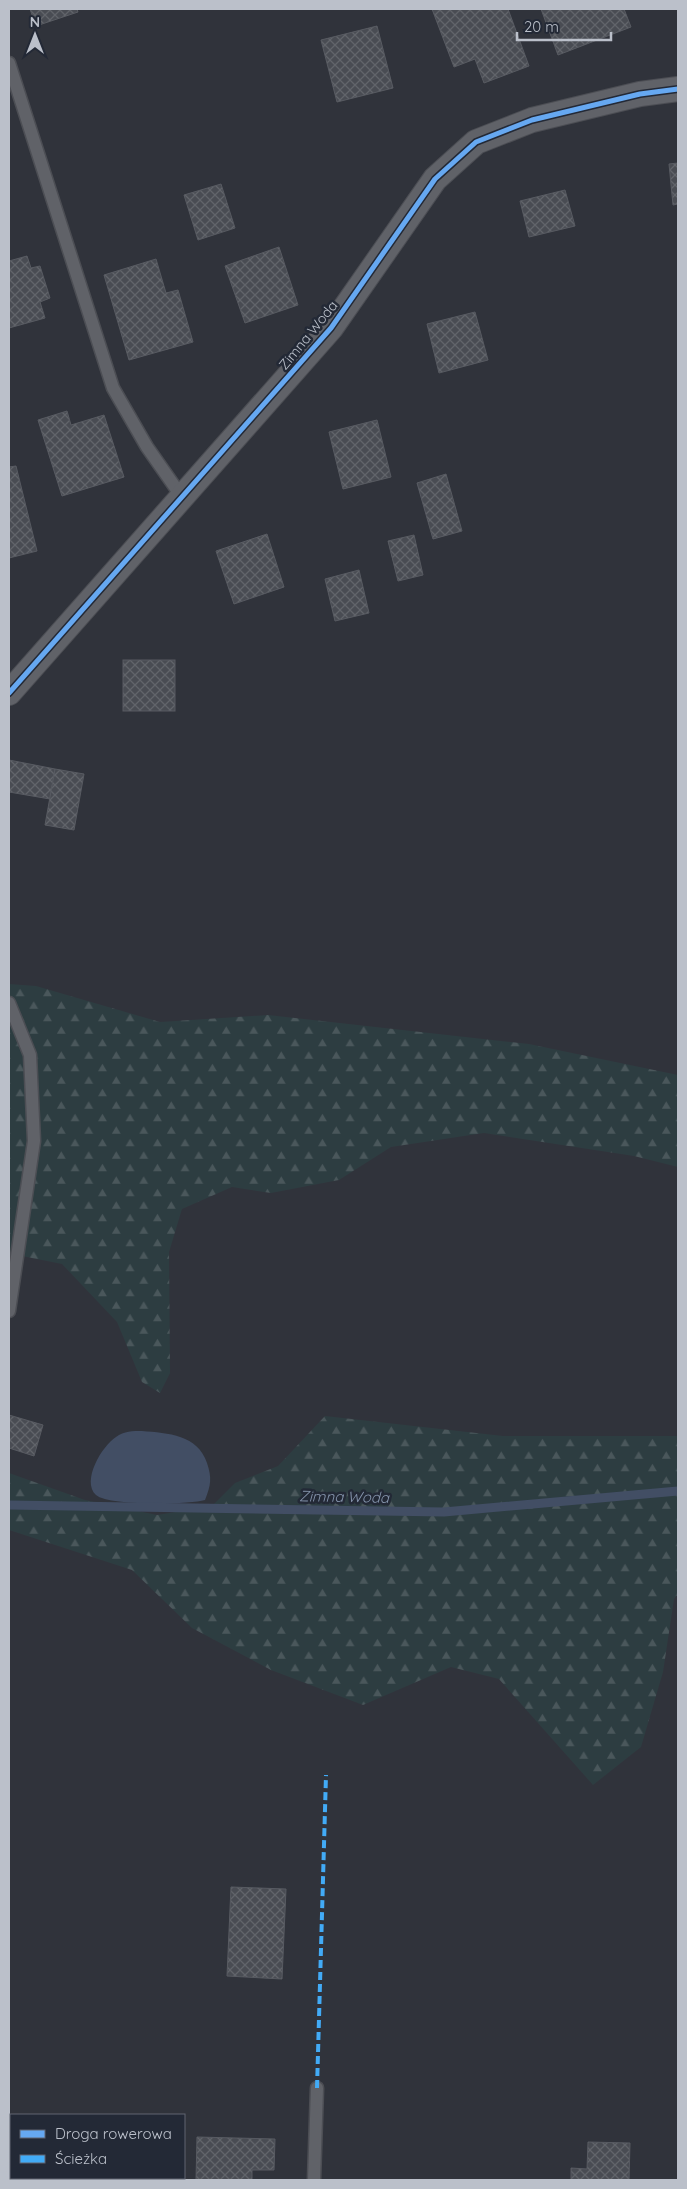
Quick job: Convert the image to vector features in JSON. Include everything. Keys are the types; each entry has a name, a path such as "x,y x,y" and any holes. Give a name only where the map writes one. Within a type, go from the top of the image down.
{"street":[{"name":"Zimna Woda","path":"11,687 331,328 435,179 476,142 532,120 640,94 678,89"}],"lane":[{"path":"9,63 113,388 147,447 182,497"},
{"path":"9,1003 30,1055 34,1140 9,1312"},
{"path":"314,2180 317,2088"}],"green space":[{"path":"9,984 36,986 160,1022 268,1015 529,1044 678,1075 678,1167 634,1156 484,1133 391,1147 339,1180 271,1193 232,1187 182,1209 169,1252 170,1373 160,1393 142,1382 117,1322 62,1264 17,1255 9,1263"},
{"path":"325,1416 503,1436 678,1436 678,1594 674,1599 663,1672 641,1747 593,1785 499,1679 451,1667 363,1705 271,1670 192,1628 132,1570 9,1530 9,1473 85,1500 157,1515 212,1506 235,1483 278,1466"}],"water":[{"path":"142,1431 181,1437 197,1446 203,1454 210,1473 210,1486 205,1500 149,1504 103,1499 96,1495 92,1489 92,1473 105,1448 122,1434"}],"building":[{"path":"30,9 77,9 78,12 36,26"},
{"path":"432,9 508,9 529,66 484,83 475,59 454,67"},
{"path":"541,9 624,9 631,27 558,55"},
{"path":"377,26 393,88 337,102 321,40"},
{"path":"678,163 678,204 673,205 669,164"},
{"path":"221,184 235,228 198,240 184,195"},
{"path":"565,190 575,226 529,237 520,201"},
{"path":"279,247 298,305 245,323 225,266"},
{"path":"27,256 31,268 40,266 50,298 40,302 45,318 9,328 9,261"},
{"path":"156,259 166,293 178,290 193,342 129,360 104,275"},
{"path":"475,312 488,360 439,373 427,324"},
{"path":"67,411 71,425 104,415 124,477 62,496 38,420"},
{"path":"377,420 391,477 343,489 329,432"},
{"path":"16,466 37,551 9,558 9,467"},
{"path":"446,474 462,531 433,539 417,483"},
{"path":"267,534 284,587 234,604 216,551"},
{"path":"414,535 423,575 398,581 388,541"},
{"path":"359,570 369,613 335,621 325,579"},
{"path":"123,660 175,660 175,711 123,711"},
{"path":"9,760 55,769 50,799 9,792"},
{"path":"55,769 84,774 74,830 45,825"},
{"path":"9,1415 43,1425 34,1456 9,1448"},
{"path":"231,1887 286,1889 282,1979 227,1976"},
{"path":"197,2137 275,2139 274,2170 252,2170 252,2180 196,2180"},
{"path":"588,2142 630,2143 629,2180 571,2180 571,2168 587,2169"}],"waterway":[{"name":"Zimna Woda","path":"9,1505 444,1512 678,1491"}],"marked path":[{"path":"317,2088 326,1775"}],"cycle path":[{"path":"9,693 331,328 435,179 476,142 532,120 640,94 678,89"}]}
